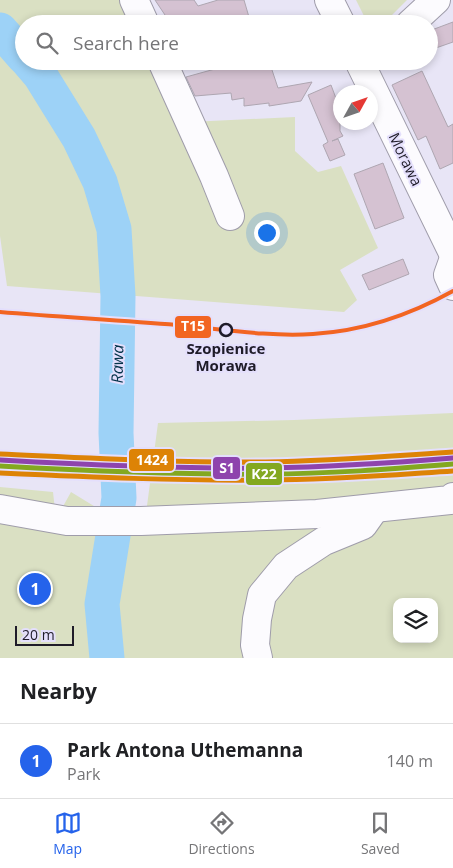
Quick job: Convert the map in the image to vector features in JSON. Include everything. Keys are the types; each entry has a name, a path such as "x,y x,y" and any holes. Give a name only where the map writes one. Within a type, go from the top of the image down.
{"street":[{"path":"134,0 141,15"},
{"path":"329,0 336,15"},
{"path":"420,15 436,0"},
{"path":"155,99 163,70"},
{"path":"166,70 230,216"},
{"name":"Morawa","path":"366,70 453,253"},
{"path":"453,261 448,275 453,286"},
{"path":"0,509 67,521 141,521 317,514 450,500 453,497"},
{"path":"258,658 255,645 257,619 262,595 286,566 324,541 363,525 375,508"}],"green space":[{"path":"0,0 124,0 132,15 15,15 15,70 162,70 190,122 295,117 295,151 318,172 341,166 378,248 340,270 357,300 344,312 7,286 0,236"},
{"path":"356,0 407,0 392,15 364,15"},
{"path":"453,413 453,658 0,658 0,487 53,492 56,519 71,492 143,536 158,423 294,420"}],"building":[{"path":"155,0 194,0 198,6 218,0 244,0 248,15 165,15"},
{"path":"453,22 453,42 438,47 438,28"},
{"path":"211,70 272,70 278,88 312,82 301,101 269,106 269,103 244,106 244,98 232,100 231,93 195,96 186,77"},
{"path":"422,71 448,127 453,124 453,163 440,169 426,136 418,140 392,85"},
{"path":"331,85 333,90 333,130 340,130 343,136 332,141 338,139 345,155 330,161 323,145 328,142 308,95"},
{"path":"383,163 404,218 375,229 354,174"},
{"path":"403,259 409,274 369,290 362,275"}],"waterway":[{"name":"Rawa","path":"0,30 15,47"},
{"name":"Rawa","path":"36,70 79,138 100,182 114,229 118,296 116,433 119,498 102,604 107,658"}],"transit line":[{"name":"T15","path":"0,312 177,325 262,334 296,335 332,332 386,320 437,300 453,291"},
{"name":"1424","path":"0,454 167,461 266,462 453,452"},
{"name":"S1","path":"0,460 234,468 337,466 453,458"},
{"name":"K22","path":"0,466 134,472 290,474 453,464"},
{"path":"0,473 134,478 290,480 453,471"}],"place":[{"name":"Szopienice Morawa","path":"226,330"},
{"name":"Park Antona Uthemanna","path":"35,589"}]}
